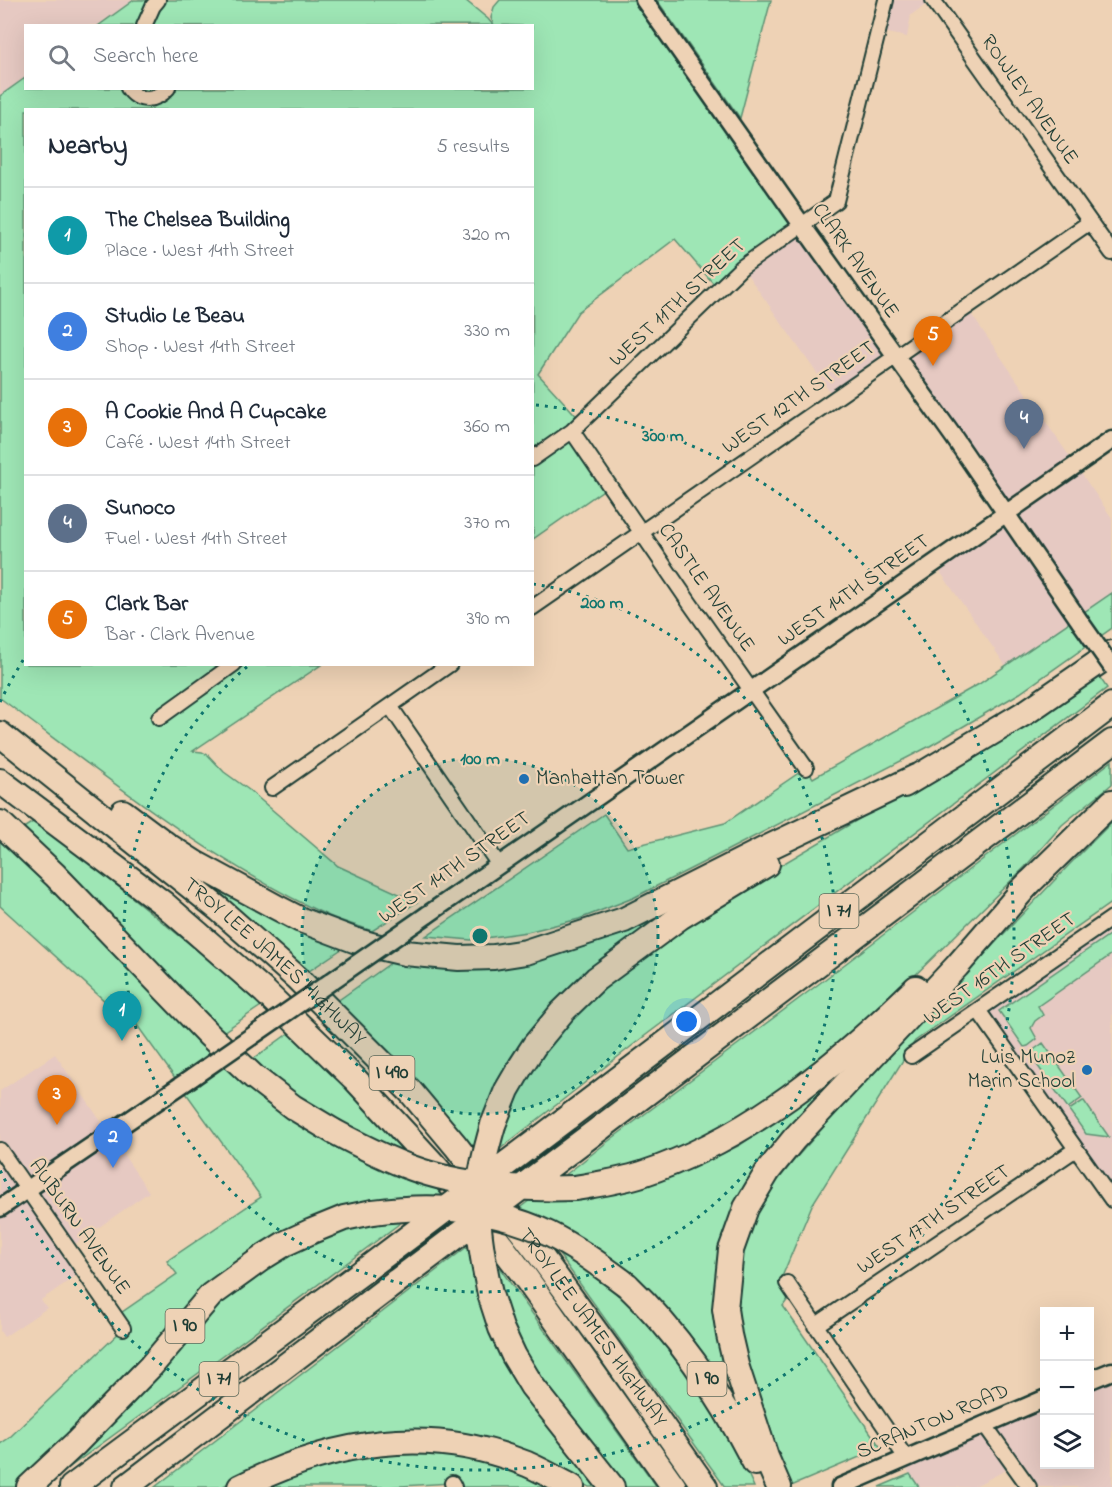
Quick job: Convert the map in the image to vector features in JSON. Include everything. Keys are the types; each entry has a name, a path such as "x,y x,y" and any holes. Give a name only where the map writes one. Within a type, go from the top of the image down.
{"highway":[{"path":"612,1487 532,1386 514,1356 501,1328 484,1268 478,1204 481,1174 493,1125 520,1065 562,1011 596,979 680,917 1028,711 1112,653"},
{"name":"I 71","path":"72,1487 365,1270 1112,705"},
{"path":"0,718 167,845 195,863 276,907 364,943 405,953 459,958 494,957 526,952 624,920 916,777"},
{"name":"TROY LEE JAMES HIGHWAY","path":"0,734 220,910 297,978 410,1091 456,1146 544,1260 705,1487"},
{"name":"I 71","path":"126,1487 1112,742"},
{"name":"TROY LEE JAMES HIGHWAY","path":"0,781 164,904 265,992 354,1078 434,1165 490,1231 674,1487"},
{"path":"0,823 54,875 209,1035 254,1077 293,1107 368,1150 413,1169 448,1178 544,1189 575,1188 642,1174 723,1139 770,1110 812,1080 872,1030 1112,802"},
{"path":"779,1487 766,1457 736,1365 729,1335 726,1309 731,1250 746,1208 768,1171 794,1139 930,995 1029,883"},
{"name":"I 90","path":"29,1487 76,1443 151,1366 211,1295 265,1256 286,1243 344,1218 373,1212 417,1208 454,1209 521,1223 549,1234 572,1247 627,1285 669,1328 694,1361 721,1401 767,1487"},
{"path":"240,1487 292,1464 335,1450 370,1444 414,1442 457,1444 490,1452 528,1465 572,1487"}],"street":[{"path":"145,24 158,0"},
{"name":"CLARK AVENUE","path":"644,0 1112,667"},
{"name":"WEST 11TH STREET","path":"534,458 572,431 742,267 836,201 886,0"},
{"name":"ROWLEY AVENUE","path":"933,0 1112,254"},
{"path":"129,90 139,98 149,100 159,97 166,90"},
{"name":"WEST 12TH STREET","path":"534,607 1090,222"},
{"name":"CASTLE AVENUE","path":"572,431 689,603 806,768"},
{"name":"WEST 14TH STREET","path":"0,1208 193,1077 1112,440"},
{"path":"159,718 231,666"},
{"path":"272,788 447,666"},
{"path":"390,706 499,865"},
{"name":"WEST 16TH STREET","path":"911,1056 1112,918"},
{"path":"978,1010 1112,1200"},
{"name":"WEST 17TH STREET","path":"815,1326 1076,1149"},
{"name":"AUBURN AVENUE","path":"0,1150 123,1328"},
{"path":"787,1283 906,1458"},
{"path":"1094,1378 1112,1371"},
{"name":"SCRANTON ROAD","path":"840,1487 1040,1401"},
{"path":"984,1424 1029,1487"}],"shaded area":[{"path":"0,0 134,0 99,24 24,24 24,79 0,96"},
{"path":"886,0 932,0 911,15 907,37 879,31"},
{"path":"802,225 896,357 835,399 742,267"},
{"path":"967,308 1112,518 1112,593 1006,666 934,563 1006,513 896,357"},
{"path":"1112,917 1112,1200 978,1010"},
{"path":"55,1054 149,1192 68,1249 83,1271 41,1300 47,1308 4,1337 0,1331 0,1091"},
{"path":"1112,1371 1112,1487 1029,1487 1014,1466 973,1487 919,1487 900,1460 1040,1401 1040,1469 1094,1469 1094,1378"}],"green space":[{"path":"134,0 465,0 492,24 101,24"},
{"path":"500,0 644,0 802,225 719,290 675,239 578,312 538,374 582,422 572,432 609,486 534,538 534,108 24,108 24,666 215,666 221,674 233,666 320,666 193,751 208,755 224,772 249,790 338,866 417,902 372,931 329,916 242,870 159,816 0,698 0,96 24,79 24,90 534,90 534,24 494,24 491,18 494,7"},
{"path":"657,0 771,0 740,118 659,3"},
{"path":"1112,593 1112,628 1020,693 930,746 633,898 579,919 527,932 471,940 426,936 604,814 627,848 725,823 806,768 813,778 979,684"},
{"path":"1098,675 1107,688 642,1038 496,1152 516,1087 594,990 725,898"},
{"path":"1112,761 1112,784 1062,825 1025,867 903,987 786,1089 695,1143 616,1171 559,1180 606,1143"},
{"path":"36,820 207,958 261,1006 220,1034 22,829"},
{"path":"1112,822 1112,902 915,1041 812,1205 779,1284 788,1299 783,1306 881,1448 789,1487 750,1386 735,1309 737,1273 746,1236 762,1200 868,1077"},
{"path":"0,823 254,1077 463,1199 397,1209 265,1256 29,1487 0,1487 0,1444 123,1329 115,1317 177,1274 167,1261 261,1197 116,996 106,1002 0,906"},
{"path":"186,872 349,944 306,973"},
{"path":"653,914 658,920 602,958 541,1017 508,1062 473,1150 391,1054 336,1002 395,960 432,966"},
{"path":"1112,933 1112,954 1038,1006 1043,1015 1035,1021 1031,1028 1037,1039 1024,1047 999,1011"},
{"path":"289,1033 351,1093 408,1155 324,1116 249,1062"},
{"path":"1043,1043 1082,1098 1068,1108 1030,1055"},
{"path":"842,1072 740,1200 725,1356 727,1379 725,1384 676,1318 617,1262 568,1231 517,1210 530,1200 608,1194 651,1184 690,1169 740,1145"},
{"path":"1083,1101 1109,1137 1086,1134 1069,1110"},
{"path":"407,1218 71,1466 73,1460 212,1306 256,1269 336,1230"},
{"path":"468,1246 481,1307 503,1357 600,1487 589,1487 554,1467 441,1434 230,1482 222,1487 155,1487"},
{"path":"553,1246 614,1285 662,1335 732,1439 754,1487 725,1487"},
{"path":"491,1256 657,1487 619,1487 578,1436 513,1336"},
{"path":"414,1442 572,1487 454,1487 451,1483 385,1487 240,1487"},
{"path":"910,1474 919,1487 879,1487"}],"place":[{"name":"Clark Bar","path":"933,366"},
{"name":"Sunoco","path":"1024,449"},
{"name":"Manhattan Tower","path":"524,779"},
{"name":"The Chelsea Building","path":"122,1041"},
{"name":"Luis Munoz Marin School","path":"1087,1070"},
{"name":"A Cookie And A Cupcake","path":"57,1125"},
{"name":"Studio Le Beau","path":"113,1168"}]}
